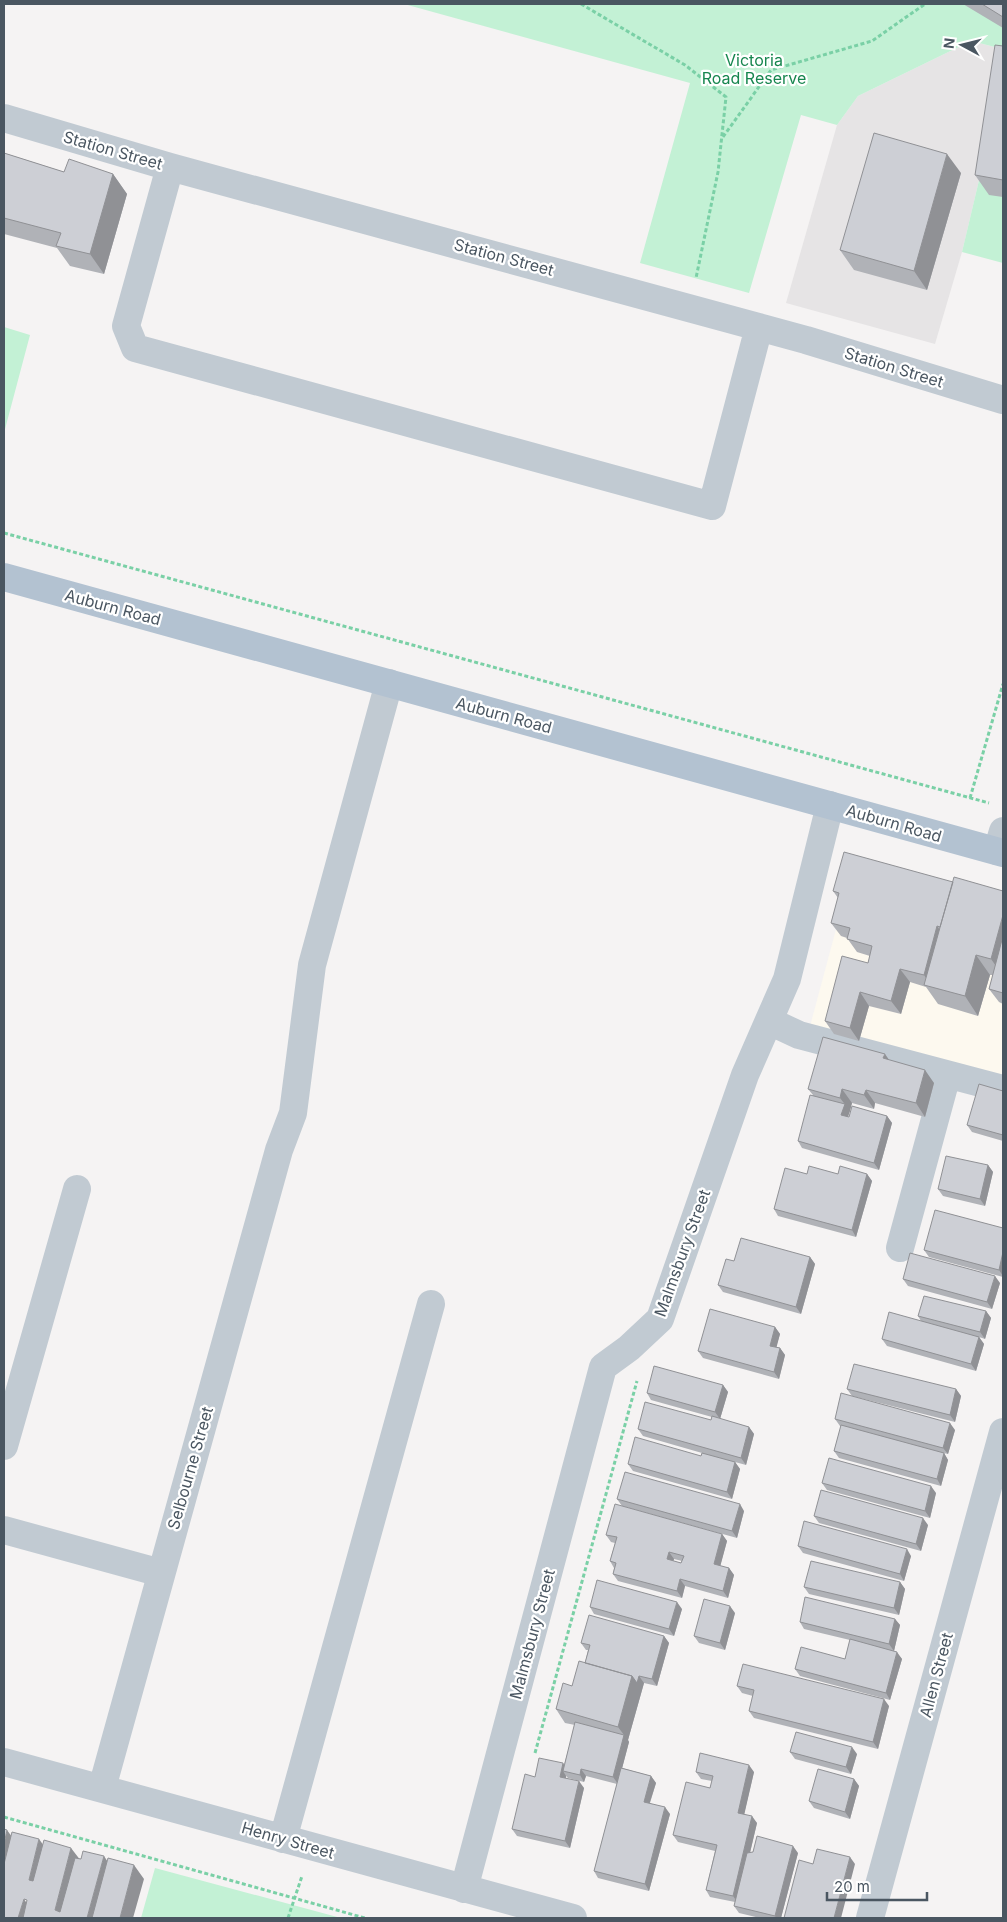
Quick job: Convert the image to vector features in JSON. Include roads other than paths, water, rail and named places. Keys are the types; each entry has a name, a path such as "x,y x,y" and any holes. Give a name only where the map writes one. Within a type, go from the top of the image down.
{"main road":[{"name":"Auburn Road","path":"4,577 830,805 1001,845"}],"street":[{"name":"Station Street","path":"4,118 170,167 759,327 1003,400"},
{"path":"170,167 126,326 135,348 712,506 759,327"},
{"name":"Selbourne Street","path":"102,1788 160,1573 279,1150 293,1113 312,965 389,683"},
{"name":"Malmsbury Street","path":"464,1889 603,1367 629,1348 660,1319 745,1075 787,979 830,805"},
{"path":"769,1021 799,1035 1003,1089"},
{"path":"900,1248 947,1075"},
{"path":"4,1446 77,1189"},
{"path":"283,1839 431,1304"},
{"name":"Allen Street","path":"870,1918 1003,1432"},
{"path":"4,1530 160,1573"},
{"name":"Henry Street","path":"4,1762 573,1918"}],"park label":[{"name":"Victoria Road Reserve","path":"754,69"}]}
